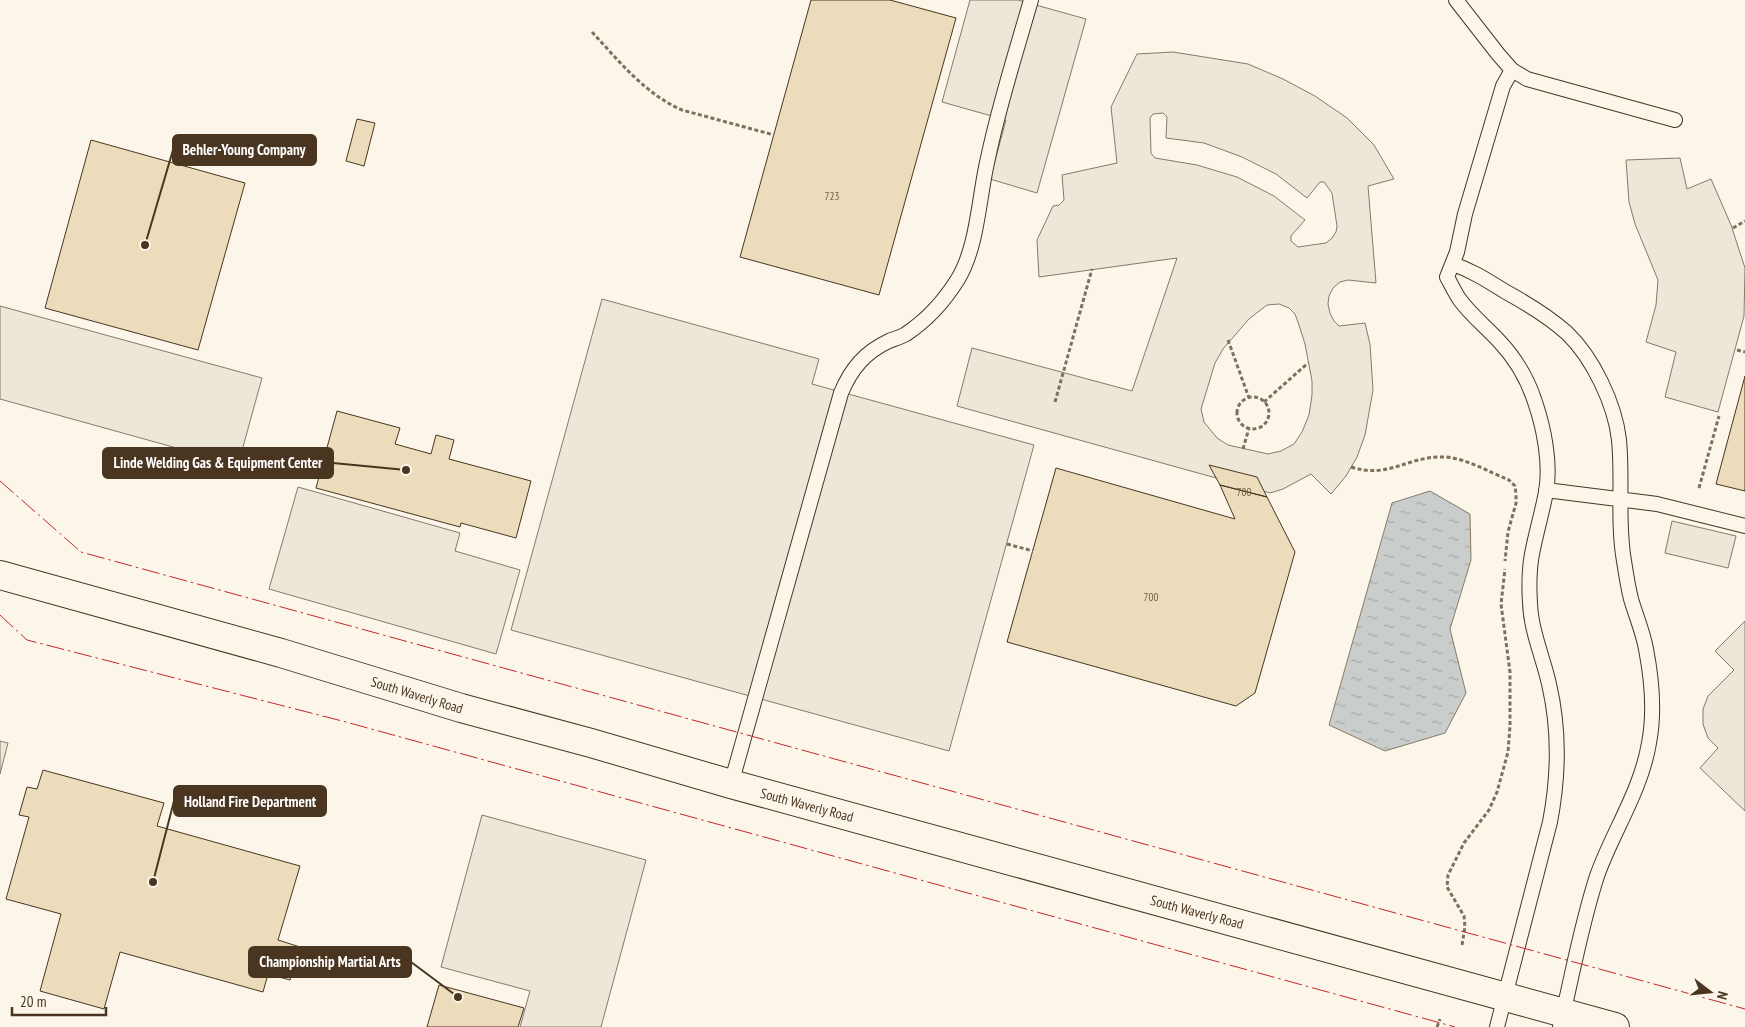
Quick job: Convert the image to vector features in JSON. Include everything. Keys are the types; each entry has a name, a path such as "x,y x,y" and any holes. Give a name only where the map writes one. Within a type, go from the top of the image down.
{"main road":[{"name":"South Waverly Road","path":"0,575 281,653 461,708 731,784 1505,996 1562,1020 1615,1027"}],"lane":[{"path":"731,784 841,393 853,368 876,348 905,334 922,322 940,304 959,278 970,251 980,208 987,158 1031,0"},
{"path":"1456,0 1512,70 1527,79 1675,120"},
{"path":"1497,1027 1556,793 1558,760 1556,722 1530,606 1532,555 1546,490 1546,462 1543,431 1535,402 1525,377 1500,343 1459,299 1446,277 1453,264 1465,214 1503,86 1512,70"},
{"path":"1453,264 1486,278 1534,307 1568,335 1587,358 1604,386 1615,418 1619,438 1623,558 1632,599 1646,647 1651,681 1652,715 1649,744 1634,796 1609,847 1598,876 1578,944 1562,1020"},
{"path":"1546,490 1657,504 1745,526"}],"path":[{"path":"592,32 635,77 670,105 774,135"},
{"path":"1732,228 1745,221"},
{"path":"1055,402 1092,269"},
{"path":"1228,340 1248,398"},
{"path":"1737,350 1745,352"},
{"path":"1264,402 1308,363"},
{"path":"1248,398 1257,398 1264,402 1268,413 1266,423 1256,428 1249,428 1241,424 1237,414 1239,404 1248,398"},
{"path":"1699,488 1719,416"},
{"path":"1243,449 1249,428"},
{"path":"1351,467 1374,472 1428,458 1454,458 1509,480 1515,486 1516,503 1508,532 1501,604 1510,672 1508,752 1502,777 1489,810 1464,843 1448,875 1447,886 1464,916 1465,927 1462,945"},
{"path":"1008,544 1033,551"},
{"path":"1437,1027 1440,1019"}],"shaded area":[{"path":"970,0 1018,0 1086,19 1037,193 990,179 1006,120 942,102"},
{"path":"1173,52 1248,64 1283,79 1315,96 1347,118 1374,145 1394,179 1368,186 1376,283 1348,280 1340,282 1333,288 1329,296 1330,313 1339,326 1365,323 1370,344 1373,390 1365,435 1357,457 1346,476 1331,494 1311,474 1283,489 1270,493 957,406 972,348 1132,391 1177,258 1039,277 1037,240 1053,206 1059,205 1064,200 1062,175 1117,163 1111,107 1137,54","holes":["1163,113 1167,117 1166,138 1204,143 1242,157 1276,174 1307,198 1320,182 1324,182 1332,193 1337,226 1332,238 1326,243 1298,247 1291,241 1291,236 1305,220 1274,196 1237,177 1197,165 1155,158 1151,153 1150,118 1153,114","1279,304 1289,308 1295,314 1298,322 1305,344 1312,381 1312,395 1309,415 1302,432 1294,444 1281,451 1268,454 1228,445 1217,438 1204,422 1201,409 1215,363 1223,349 1249,319 1267,305"]},
{"path":"1680,158 1687,189 1711,179 1731,225 1745,268 1744,316 1718,412 1665,397 1676,352 1646,342 1656,305 1658,280 1635,224 1629,202 1626,160"},
{"path":"602,299 819,359 812,384 1034,445 949,751 511,630"},
{"path":"0,306 262,378 238,465 0,399"},
{"path":"298,487 460,533 455,551 520,570 496,654 269,589"},
{"path":"1672,521 1736,536 1728,568 1665,553"},
{"path":"1745,621 1745,811 1700,768 1718,748 1708,738 1703,724 1703,709 1708,696 1734,670 1715,651"},
{"path":"0,741 8,743 0,774"},
{"path":"482,815 646,860 601,1027 520,1027 530,991 441,967"}],"water":[{"path":"1430,491 1470,514 1471,560 1450,629 1466,693 1445,733 1385,751 1329,725 1392,503"}],"building":[{"path":"811,0 890,0 956,18 879,295 740,257"},
{"path":"357,119 375,123 364,166 346,161"},
{"path":"91,140 245,183 198,350 45,308"},
{"path":"1745,376 1745,491 1716,484"},
{"path":"337,411 400,428 395,444 431,454 436,435 454,440 449,459 531,481 516,538 461,523 460,527 316,488"},
{"path":"1209,465 1257,477 1267,497 1220,485"},
{"path":"1056,468 1235,519 1220,485 1267,497 1295,552 1255,693 1236,706 1007,642"},
{"path":"43,770 164,803 157,826 300,866 278,940 300,947 290,980 268,974 263,992 120,952 104,1009 40,991 61,914 6,899 29,817 19,815 27,787 37,789"},
{"path":"439,985 524,1008 518,1027 427,1027"}],"power":[{"path":"0,481 81,552 1745,1009"},
{"path":"0,615 27,640 346,722 1455,1027"}],"place":[{"name":"Behler-Young Company","path":"145,245"},
{"name":"Linde Welding Gas & Equipment Center","path":"406,470"},
{"name":"Holland Fire Department","path":"153,882"},
{"name":"Championship Martial Arts","path":"458,997"}]}
